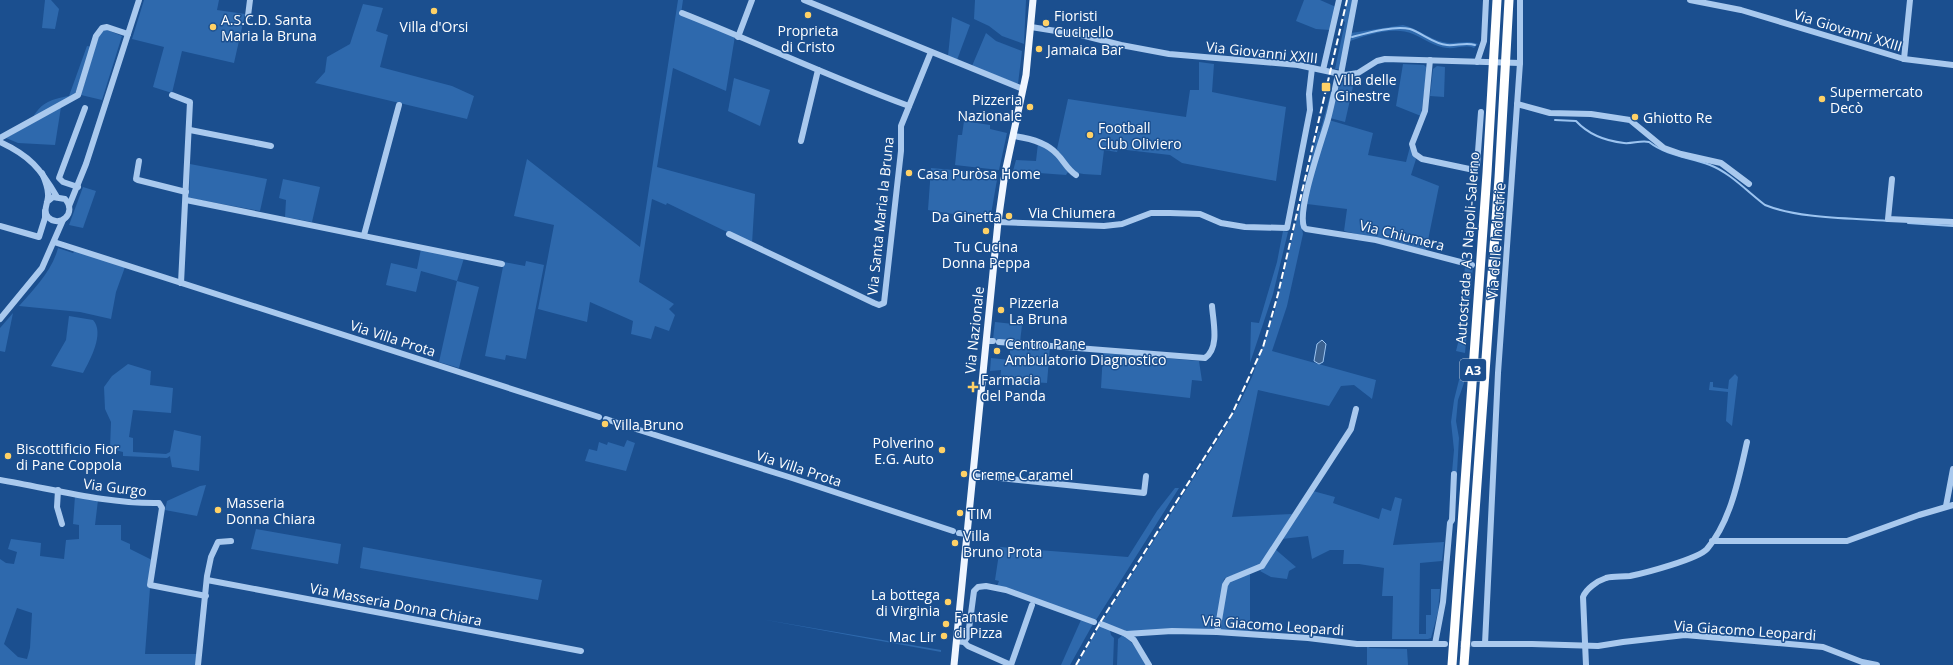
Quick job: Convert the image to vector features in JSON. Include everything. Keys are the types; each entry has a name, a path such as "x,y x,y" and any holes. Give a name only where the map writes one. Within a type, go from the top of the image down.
{"highway":[{"name":"Autostrada A3 Napoli-Salerno","path":"1452,665 1497,0"},
{"name":"Autostrada A3 Napoli-Salerno","path":"1464,665 1507,53 1509,0"}],"main road":[{"name":"Via Nazionale","path":"954,665 960,533 973,476 992,341 998,222 1023,89 1033,0"}],"street":[{"path":"0,319 42,268 63,220 68,214 69,206 77,189 139,0"},
{"path":"248,16 250,0"},
{"path":"738,37 752,0"},
{"path":"804,0 1023,89"},
{"path":"1323,70 1339,0"},
{"path":"1340,74 1355,0"},
{"path":"1477,62 1484,41 1486,0"},
{"path":"1520,0 1520,64"},
{"name":"Via Giovanni XXIII","path":"1690,0 1741,10 1904,59 1953,65"},
{"path":"1904,59 1910,0"},
{"path":"682,13 909,106"},
{"name":"Via Giovanni XXIII","path":"1031,27 1077,34 1121,45 1169,54 1312,68 1352,75 1377,61 1386,59 1520,64"},
{"path":"0,138 78,95 96,36 102,28 128,34"},
{"name":"Via Santa Maria la Bruna","path":"729,234 874,303 882,305 884,303 901,151 901,126 930,52"},
{"path":"1430,60 1424,112 1412,144 1415,154 1422,159 1474,170 1477,165 1481,112"},
{"name":"Via delle Industrie","path":"1485,644 1496,420 1520,64"},
{"name":"Via Chiumera","path":"998,222 1104,226 1122,224 1151,213 1170,213 1200,214 1221,223 1245,227 1287,228 1310,110 1309,94 1312,68"},
{"path":"801,141 818,70"},
{"name":"Via Chiumera","path":"1340,74 1308,185 1302,216 1304,227 1376,240 1472,265"},
{"path":"172,95 190,102 190,130 180,283"},
{"path":"1518,104 1550,113 1591,114 1630,120 1664,148 1681,154 1721,163 1749,184"},
{"path":"364,235 399,105"},
{"path":"77,189 63,182 59,178 85,108"},
{"path":"190,130 271,146"},
{"path":"1013,136 1036,141 1046,145 1057,154 1067,167 1076,175"},
{"path":"0,142 28,158 42,173 57,197"},
{"path":"139,161 136,178 138,180 186,192"},
{"path":"0,226 39,237 43,224 48,194 47,186 42,173"},
{"path":"1892,178 1888,219 1953,222"},
{"path":"65,199 77,189"},
{"path":"47,202 57,197 65,199 69,206"},
{"path":"186,200 502,264"},
{"path":"45,210 52,220 54,242"},
{"path":"43,224 52,220 63,220"},
{"name":"Via Villa Prota","path":"54,242 599,417"},
{"path":"992,341 1205,358 1209,355 1214,343 1212,306"},
{"path":"1217,632 1225,584 1228,580 1262,566 1351,429 1356,409"},
{"path":"606,419 629,427"},
{"name":"Via Villa Prota","path":"636,429 960,533"},
{"path":"1586,665 1583,597 1587,589 1606,578 1638,574 1696,556 1703,552 1727,518 1747,442"},
{"path":"1712,541 1847,541 1950,506 1953,469"},
{"path":"1435,644 1442,611 1450,523 1452,520 1454,474"},
{"path":"973,476 982,477"},
{"path":"1000,478 1144,493 1146,476"},
{"name":"Via Gurgo","path":"0,480 124,503 159,503 162,508 150,585 206,596"},
{"path":"58,490 57,507 62,524"},
{"path":"198,665 207,580 211,557 216,544 231,541"},
{"name":"Via Masseria Donna Chiara","path":"207,580 581,650"},
{"path":"964,642 968,636 974,591 978,588 986,586 1013,593 1094,622"},
{"path":"956,641 964,642 968,646 1011,665 1032,606"},
{"name":"Via Giacomo Leopardi","path":"1101,624 1126,634 1172,631 1217,632 1308,638 1357,644 1445,644"},
{"path":"1126,634 1134,640 1149,665"},
{"name":"Via Giacomo Leopardi","path":"1474,644 1598,646 1685,635 1823,647 1862,662 1876,665"}],"shaded area":[{"path":"45,0 51,0 59,9 55,29 42,28"},
{"path":"144,0 219,0 217,10 245,14 234,63 182,51 172,93 153,87 164,47 132,39"},
{"path":"678,0 683,0 681,14 735,36 726,91 673,68 657,167 755,194 752,244 667,203 666,205 652,199 639,282 674,304 669,309 675,315 669,331 655,326 651,339 631,334 633,321 590,302 587,322 538,309 554,225 514,216 527,159 640,247"},
{"path":"975,0 1026,0 1024,44 1002,36 989,26 974,19"},
{"path":"1304,0 1320,0 1336,7 1330,30 1316,29 1296,21"},
{"path":"1348,0 1353,0 1340,69 1335,69 1345,22 1343,21"},
{"path":"363,4 383,8 376,31 388,35 380,67 452,86 474,96 467,119 315,83 325,72 327,57 350,44"},
{"path":"952,17 970,25 957,60 948,56"},
{"path":"1403,25 1443,42 1469,42 1478,44 1474,48 1467,46 1450,48 1443,47 1413,34 1398,31 1381,32 1350,41 1351,33"},
{"path":"105,29 122,36 102,100 81,95 99,35 102,30"},
{"path":"986,33 996,41 1022,51 1018,84 972,66"},
{"path":"87,46 92,47 75,94 33,117 40,108 48,102 57,98 69,96"},
{"path":"1199,62 1214,64 1212,92 1286,107 1276,181 1182,163 1170,155 1118,149 1117,152 1104,150 1101,175 1078,173 1070,168 1066,163 1057,149 1068,99 1186,117 1190,90 1199,90"},
{"path":"1403,64 1424,65 1427,68 1421,116 1396,106"},
{"path":"1437,66 1445,67 1444,97 1430,96 1433,69"},
{"path":"734,78 770,90 760,126 728,111"},
{"path":"1340,82 1354,82 1345,122 1330,118"},
{"path":"1332,88 1300,217 1303,234 1287,306 1272,351 1376,380 1372,399 1354,385 1341,386 1329,406 1258,390 1232,517 1292,514 1262,564 1258,568 1224,579 1215,630 1126,631 1102,622 1221,435 1240,402 1252,377 1274,314 1318,131 1320,132"},
{"path":"61,107 55,145 18,143 6,138"},
{"path":"1329,120 1373,133 1368,155 1406,162 1410,147 1416,159 1411,175 1439,186 1426,250 1344,231 1347,209 1307,204 1310,184"},
{"path":"964,121 990,125 990,129 1007,133 999,170 955,165 958,135 962,135"},
{"path":"1038,143 1055,155 1068,172 1066,175 1013,171 1016,160 1036,161"},
{"path":"190,164 267,179 260,211 189,198"},
{"path":"931,168 998,174 990,220 928,210"},
{"path":"283,179 320,187 312,222 285,217 286,200 279,198"},
{"path":"83,187 96,191 83,228 69,225"},
{"path":"1283,231 1288,232 1273,294 1250,363 1251,322 1259,323 1277,262"},
{"path":"58,248 73,253 75,251 125,267 116,292 111,319 80,312 19,306 47,272"},
{"path":"421,249 464,258 457,281 421,271 416,292 386,285 391,263 417,269"},
{"path":"526,261 544,265 526,359 506,355 505,360 485,356 504,262 525,266"},
{"path":"1465,266 1473,267 1465,353 1456,351 1459,339"},
{"path":"457,281 479,287 459,368 439,362"},
{"path":"13,313 5,352 0,351 0,328"},
{"path":"69,316 93,320 96,325 97,339 83,373 51,366 66,340"},
{"path":"995,322 1022,325 1020,342 993,339"},
{"path":"1322,340 1326,344 1323,362 1319,364 1314,361 1317,344"},
{"path":"1010,345 1050,347 1047,383 1000,380 1001,370 990,371 991,358 1010,360"},
{"path":"1103,353 1199,361 1202,381 1192,380 1190,398 1101,388"},
{"path":"128,364 151,371 150,385 173,388 171,413 133,410 129,437 133,438 133,452 166,454 170,452 174,430 201,436 199,471 172,467 170,456 167,458 123,456 123,452 110,449 111,422 105,409 104,387 112,376"},
{"path":"1735,374 1738,377 1732,426 1726,421 1728,392 1709,390 1710,382 1713,382 1713,387 1728,389 1729,380"},
{"path":"1460,376 1464,376 1464,383 1458,400 1456,421 1459,438 1457,472 1452,472 1454,450 1451,422 1454,400"},
{"path":"627,440 635,443 626,471 585,461 589,449 597,451 599,442 607,445 608,442 624,447"},
{"path":"206,485 197,516 165,510 167,501 200,486"},
{"path":"1175,488 1179,488 1096,620 997,586 999,581 995,580 1000,547 1128,557 1157,511"},
{"path":"1313,491 1335,497 1333,503 1379,519 1382,508 1391,511 1395,497 1402,499 1393,545 1444,542 1442,561 1420,563 1419,634 1426,634 1426,615 1431,615 1431,589 1440,589 1438,612 1431,638 1392,639 1393,596 1382,596 1384,568 1359,564 1343,564 1344,550 1330,550 1312,559 1308,536 1282,539"},
{"path":"75,496 98,500 95,525 121,525 121,540 130,544 130,549 152,560 147,586 150,588 145,654 198,654 197,665 0,665 0,559 6,563 14,564 17,552 8,549 11,539 41,543 40,556 64,559 66,540 79,539 79,525 73,524","holes":["17,608 32,613 30,648 27,659 18,657 4,644"]},
{"path":"256,529 341,544 338,564 251,549"},
{"path":"363,547 542,580 538,600 360,568"},
{"path":"1275,549 1296,567 1289,571 1287,579 1271,577 1260,571 1265,566"},
{"path":"1250,574 1250,633 1220,630 1228,581"},
{"path":"761,619 941,650 941,652"},
{"path":"1081,620 1093,624 1070,665 1061,665"},
{"path":"1100,625 1110,630 1111,635 1114,638 1113,665 1077,665"},
{"path":"1123,635 1132,643 1147,665 1117,665 1118,639"},
{"path":"1367,646 1370,648 1407,649 1408,665 1367,665"}],"waterway":[{"path":"1352,37 1381,30 1404,28 1415,31 1433,41 1442,44 1475,45"},
{"path":"1555,120 1576,121 1586,130 1611,141 1627,143 1643,141 1649,142 1663,150 1710,165 1732,178 1765,205 1779,210 1826,217 1888,221"},
{"path":"1908,223 1953,226"}],"tunnel":[{"path":"983,477 1000,478"},
{"path":"1451,644 1474,644"}],"railway":[{"path":"1076,665 1101,621 1232,414 1263,347 1278,294 1347,0"}],"place":[{"name":"Villa d'Orsi","path":"434,11"},
{"name":"Proprieta di Cristo","path":"808,15"},
{"name":"Fioristi Cucinello","path":"1046,23"},
{"name":"A.S.C.D. Santa Maria la Bruna","path":"213,27"},
{"name":"Jamaica Bar","path":"1039,49"},
{"name":"Villa delle Ginestre","path":"1326,87"},
{"name":"Supermercato Decò","path":"1822,99"},
{"name":"Pizzeria Nazionale","path":"1030,107"},
{"name":"Ghiotto Re","path":"1635,117"},
{"name":"Football Club Oliviero","path":"1090,135"},
{"name":"Casa Puròsa Home","path":"909,173"},
{"name":"Da Ginetta","path":"1009,216"},
{"name":"Tu Cucina Donna Peppa","path":"986,231"},
{"name":"Pizzeria La Bruna","path":"1001,310"},
{"name":"Centro Pane Ambulatorio Diagnostico","path":"997,351"},
{"name":"Farmacia del Panda","path":"973,387"},
{"name":"Villa Bruno","path":"605,424"},
{"name":"Polverino E.G. Auto","path":"942,450"},
{"name":"Biscottificio Fior di Pane Coppola","path":"8,456"},
{"name":"Creme Caramel","path":"964,474"},
{"name":"Masseria Donna Chiara","path":"218,510"},
{"name":"TIM","path":"960,513"},
{"name":"Villa Bruno Prota","path":"955,543"},
{"name":"La bottega di Virginia","path":"948,602"},
{"name":"Fantasie di Pizza","path":"946,624"},
{"name":"Mac Lir","path":"944,636"}]}
